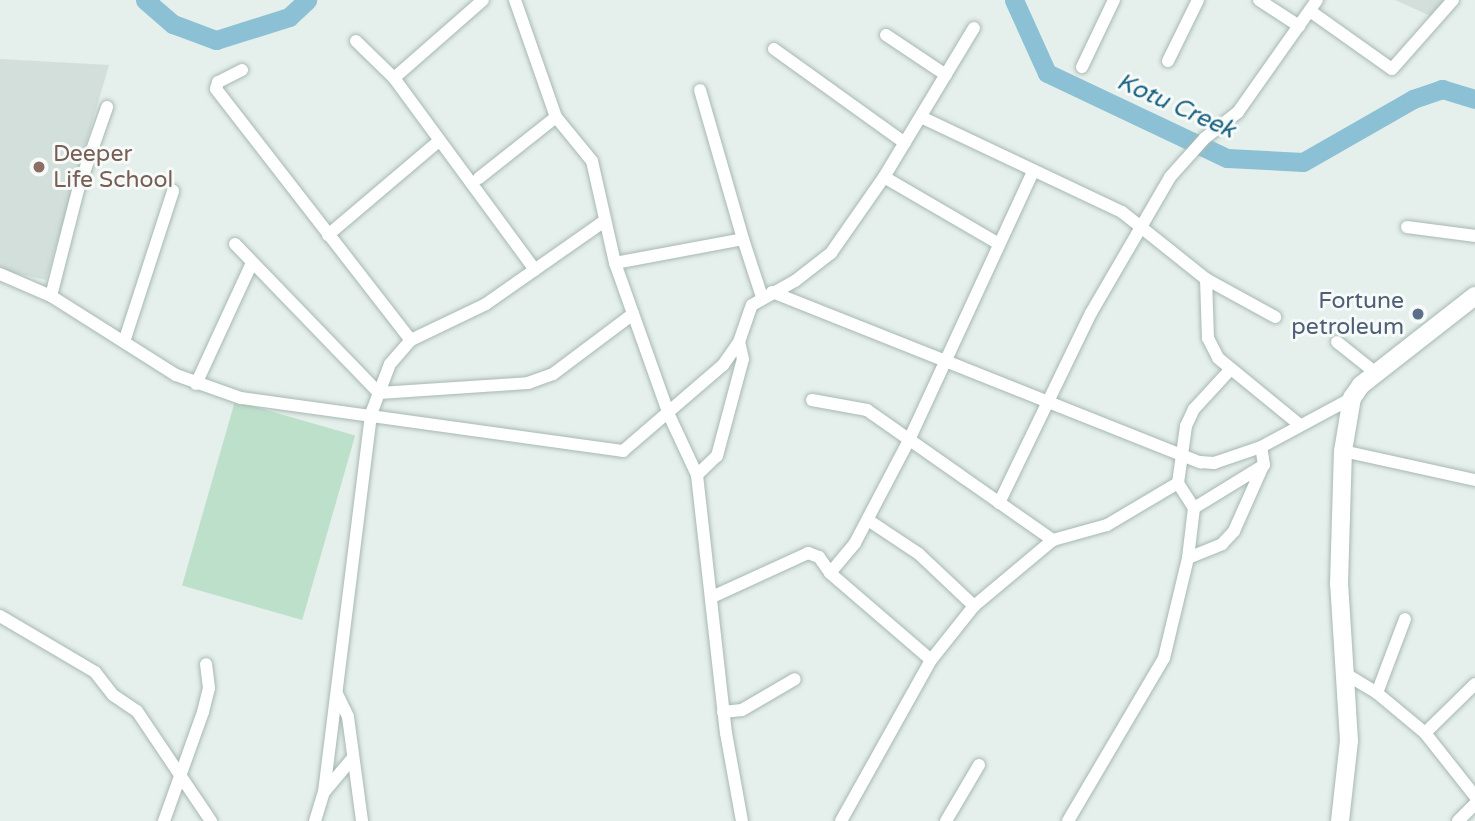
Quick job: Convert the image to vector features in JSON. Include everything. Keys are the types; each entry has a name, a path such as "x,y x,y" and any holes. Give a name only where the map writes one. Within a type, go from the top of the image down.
{"street":[{"path":"394,78 483,0"},
{"path":"515,0 556,117 592,161 603,222 615,263 669,415 697,475 723,712 741,821"},
{"path":"1082,67 1115,0"},
{"path":"1168,61 1198,0"},
{"path":"1259,0 1299,26"},
{"path":"999,503 1091,313 1141,227 1190,153 1238,112 1313,5 1392,69 1453,0"},
{"path":"0,274 51,296 196,384 242,398 371,414 615,451 639,441 723,365 738,342 746,316 767,294 795,281 831,253 884,177 974,28"},
{"path":"886,35 946,75"},
{"path":"356,41 394,78 535,270"},
{"path":"774,49 905,143"},
{"path":"242,70 218,82 216,89 411,340"},
{"path":"700,90 743,239 767,294 946,359 1183,456 1213,464 1261,447 1352,398 1376,373 1475,296"},
{"path":"51,296 78,190 107,107"},
{"path":"479,178 556,117"},
{"path":"921,117 1032,172 1122,212 1206,279 1275,317"},
{"path":"328,235 439,141"},
{"path":"830,573 868,520 909,440 1032,172"},
{"path":"884,177 999,244"},
{"path":"124,342 173,191"},
{"path":"315,821 324,792 371,414 390,364 411,340 486,304 603,222"},
{"path":"1407,228 1475,236"},
{"path":"615,263 743,239"},
{"path":"235,243 379,393 528,383 554,374 633,314"},
{"path":"196,384 252,262"},
{"path":"1206,279 1208,338 1230,370 1300,425"},
{"path":"697,475 717,456 743,359 738,342"},
{"path":"1337,342 1376,373"},
{"path":"1068,821 1164,658 1188,558 1195,508 1178,483 1186,426 1194,409 1230,370"},
{"path":"1340,821 1349,741 1339,584 1343,451 1352,398"},
{"path":"812,400 867,410 1053,540"},
{"path":"1188,558 1222,544 1234,531 1264,465 1261,447"},
{"path":"1343,451 1475,480"},
{"path":"1195,508 1264,465"},
{"path":"841,821 931,660 974,606 1053,540 1107,525 1178,483"},
{"path":"868,520 919,554 974,606"},
{"path":"712,597 808,553 818,557 830,573 931,660"},
{"path":"0,616 95,672 113,695 137,711 211,821"},
{"path":"1377,693 1405,619"},
{"path":"164,821 209,688 205,664"},
{"path":"1344,673 1377,693 1425,733 1475,796"},
{"path":"723,712 742,710 795,679"},
{"path":"1425,733 1475,684"},
{"path":"337,694 348,717 362,821"},
{"path":"324,792 352,759"},
{"path":"946,821 979,765"},
{"path":"1458,821 1475,804"}],"shaded area":[{"path":"1395,0 1447,0 1437,19"},
{"name":"Deeper Life School","path":"0,59 109,65 46,280 0,270"}],"green space":[{"path":"235,401 355,435 302,620 182,586"}],"waterway":[{"name":"Kotu Creek","path":"145,0 173,24 216,40 289,17 307,0"},
{"name":"Kotu Creek","path":"1014,0 1047,73 1227,158 1303,162 1413,99 1442,89 1475,99"}],"place":[{"name":"Deeper Life School","path":"39,167"},
{"name":"Fortune petroleum","path":"1418,314"}]}
